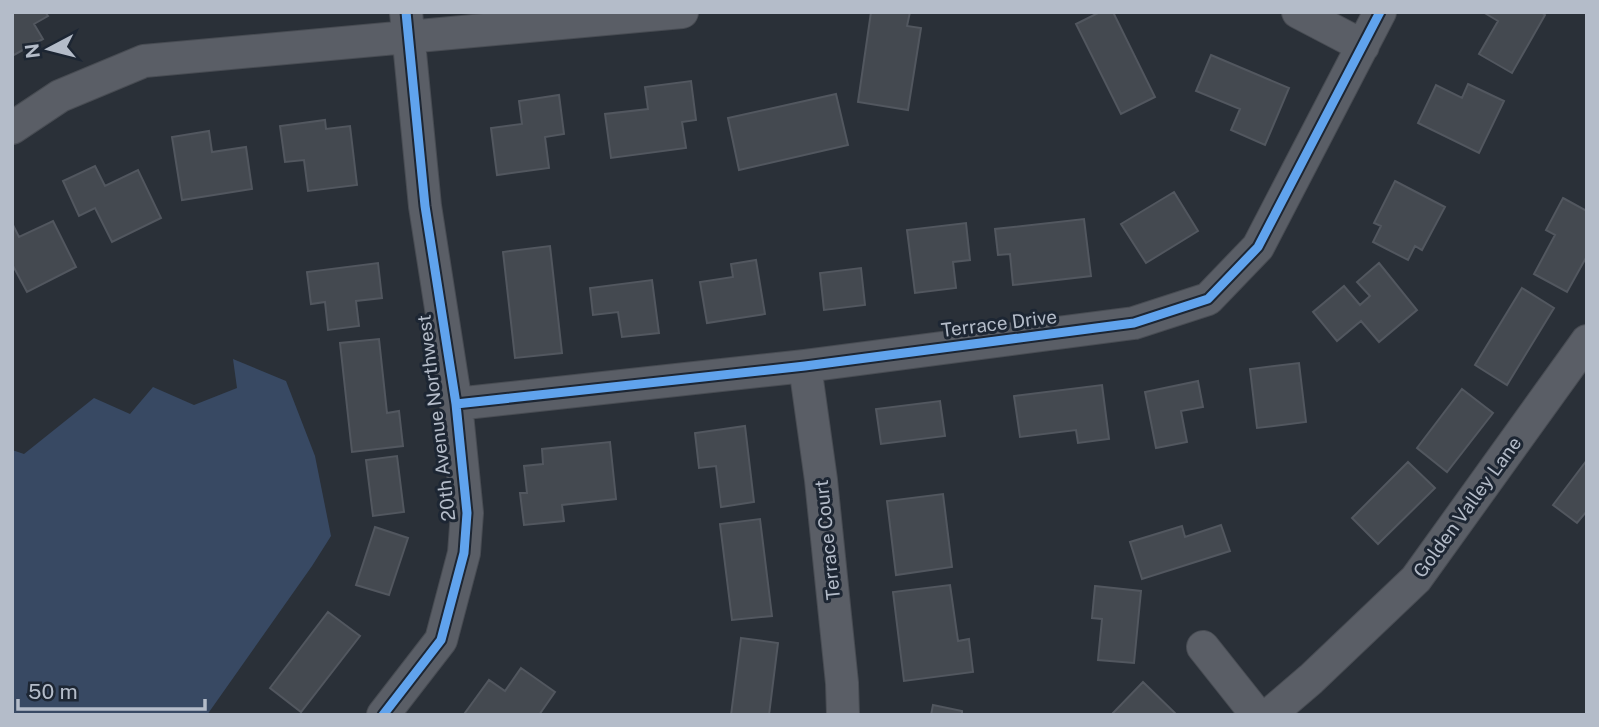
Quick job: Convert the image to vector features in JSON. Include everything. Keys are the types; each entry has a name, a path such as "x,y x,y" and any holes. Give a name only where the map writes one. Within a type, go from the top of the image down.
{"street":[{"path":"12,128 60,96 144,61 407,24 682,12"},
{"path":"1298,12 1363,46"},
{"name":"Terrace Drive","path":"456,404 805,366 1134,323 1208,299 1258,247 1380,12"},
{"name":"20th Avenue Northwest","path":"383,715 441,640 464,553 467,513 456,404 425,206 407,24"},
{"name":"Golden Valley Lane","path":"1269,715 1416,579 1587,341"},
{"name":"Terrace Court","path":"805,366 821,480 843,715"},
{"path":"1203,647 1257,715"}],"water":[{"path":"233,359 286,381 315,456 331,536 207,715 12,715 12,450 24,454 94,398 130,414 153,387 194,405 237,388"}],"building":[{"path":"12,12 45,12 48,16 34,24 43,39 12,56"},
{"path":"871,12 910,12 907,26 921,28 908,110 858,102"},
{"path":"1100,12 1113,12 1155,97 1121,114 1076,24"},
{"path":"1483,12 1541,12 1545,15 1512,73 1479,54 1498,21"},
{"path":"1211,55 1289,88 1265,145 1231,130 1240,109 1196,91"},
{"path":"691,81 696,120 682,122 686,148 611,158 605,114 648,109 645,87"},
{"path":"1468,84 1504,101 1479,153 1418,123 1436,85 1462,98"},
{"path":"836,94 848,145 739,170 728,118"},
{"path":"559,95 564,134 545,137 549,168 497,175 491,128 522,124 519,101"},
{"path":"325,120 326,129 350,126 357,185 308,191 304,160 285,162 280,126"},
{"path":"209,131 212,152 246,147 252,189 182,200 172,137"},
{"path":"95,166 105,186 138,170 161,218 112,242 95,208 79,216 63,181"},
{"path":"1395,181 1445,207 1422,250 1415,246 1408,260 1373,242 1381,226 1374,223"},
{"path":"1174,192 1198,231 1146,263 1121,224"},
{"path":"1563,198 1587,211 1587,256 1567,292 1534,274 1555,235 1546,230"},
{"path":"1084,219 1091,276 1013,285 1010,254 998,255 995,229"},
{"path":"53,221 76,267 27,292 12,264 12,223 19,237"},
{"path":"966,223 970,260 953,262 956,288 915,293 907,230"},
{"path":"550,246 562,353 515,358 503,252"},
{"path":"756,260 765,314 707,323 700,282 733,277 731,264"},
{"path":"378,263 382,298 356,301 359,326 328,330 325,302 311,304 307,272"},
{"path":"1379,263 1417,310 1379,342 1361,321 1337,341 1313,312 1344,286 1360,305 1370,296 1357,282"},
{"path":"861,268 865,305 824,310 820,273"},
{"path":"652,280 659,333 622,337 618,312 593,315 590,288"},
{"path":"1522,288 1554,308 1507,385 1475,365"},
{"path":"379,339 387,413 399,411 403,446 352,452 340,343"},
{"path":"1299,363 1306,422 1257,428 1250,369"},
{"path":"1198,381 1203,407 1181,411 1187,442 1156,448 1145,392"},
{"path":"1102,385 1109,439 1078,443 1076,430 1020,437 1014,396"},
{"path":"1462,389 1493,413 1447,472 1417,448"},
{"path":"940,401 945,436 881,444 876,409"},
{"path":"745,426 754,502 721,507 716,466 699,468 695,433"},
{"path":"610,442 616,499 562,505 564,521 524,525 520,493 527,493 524,466 543,464 542,449"},
{"path":"397,456 404,512 373,516 366,460"},
{"path":"1587,460 1587,511 1577,523 1553,505"},
{"path":"1408,462 1435,488 1378,544 1352,518"},
{"path":"943,494 952,567 896,575 887,501"},
{"path":"760,519 772,616 732,620 720,524"},
{"path":"1221,525 1230,551 1142,579 1130,542 1182,526 1185,537"},
{"path":"375,527 408,538 389,595 356,585"},
{"path":"950,585 958,641 969,639 973,672 904,681 893,592"},
{"path":"1095,586 1141,591 1134,663 1098,660 1102,619 1092,618"},
{"path":"328,612 360,636 301,712 270,688"},
{"path":"741,638 778,643 769,715 731,715"},
{"path":"521,668 555,692 539,715 465,713 489,680 505,691"},
{"path":"1143,682 1177,715 1111,715"},
{"path":"933,705 962,711 962,715 931,715"}],"cycle path":[{"path":"383,715 441,640 464,553 467,513 456,404 425,206 406,12"},
{"path":"456,404 805,366 1134,323 1208,299 1258,247 1380,12"}]}
